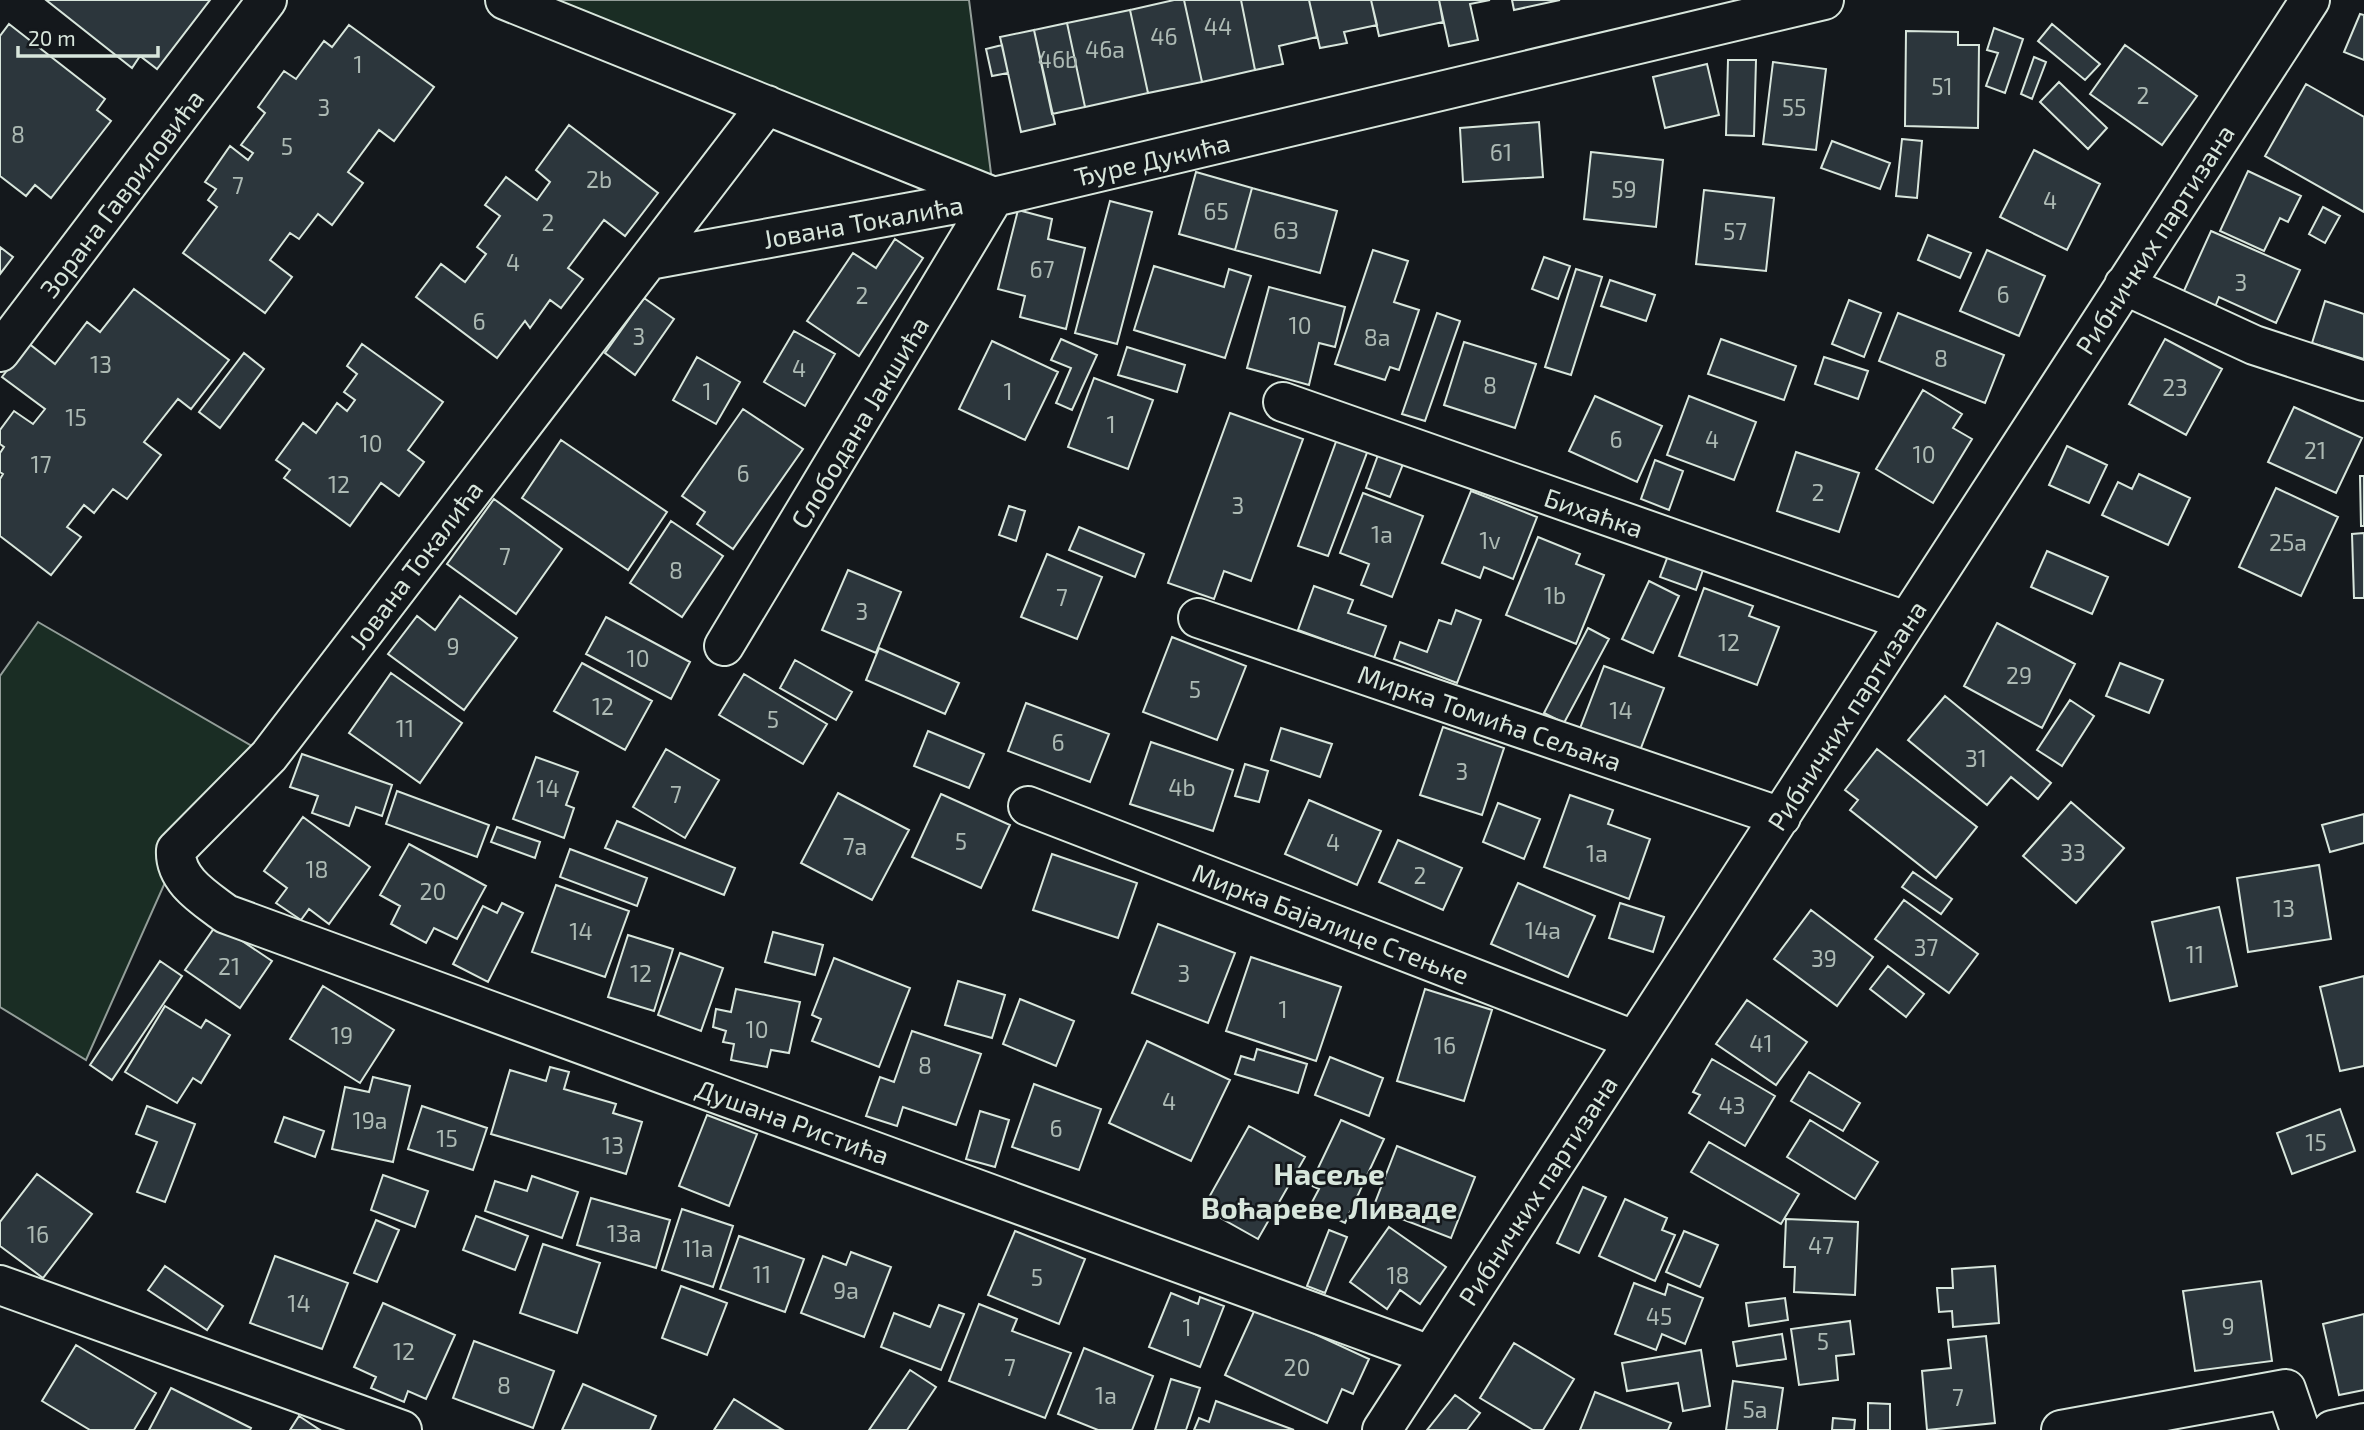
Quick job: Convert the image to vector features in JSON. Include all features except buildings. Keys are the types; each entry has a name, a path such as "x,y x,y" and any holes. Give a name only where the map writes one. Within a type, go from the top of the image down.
{"street":[{"name":"Зорана Гавриловића","path":"0,352 267,0"},
{"path":"505,0 994,197"},
{"name":"Ђуре Дукића","path":"994,197 1824,0"},
{"name":"Рибничких партизана","path":"1382,1430 2310,0"},
{"name":"Јована Токалића","path":"175,860 176,850 183,842 269,756 768,105"},
{"name":"Јована Токалића","path":"649,260 994,197"},
{"name":"Слободана Јакшића","path":"724,646 994,197"},
{"path":"2124,285 2254,345 2364,381"},
{"name":"Бихаћка","path":"1283,402 1906,621"},
{"name":"Мирка Томића Сељака","path":"1198,618 1781,817"},
{"name":"Мирка Бајалице Стењке","path":"1028,806 1634,1040"},
{"name":"Душана Ристића","path":"175,860 183,876 196,891 226,914 1430,1355"},
{"path":"0,1285 402,1430"},
{"path":"2061,1430 2286,1389 2300,1430"},
{"path":"2332,1430 2364,1423"}],"green space":[{"path":"505,0 969,0 994,197"},
{"path":"38,622 269,756 175,860 86,1060 0,1007 0,676"}],"district":[{"name":"Насеље Воћареве Ливаде","path":"1329,1190"}]}
